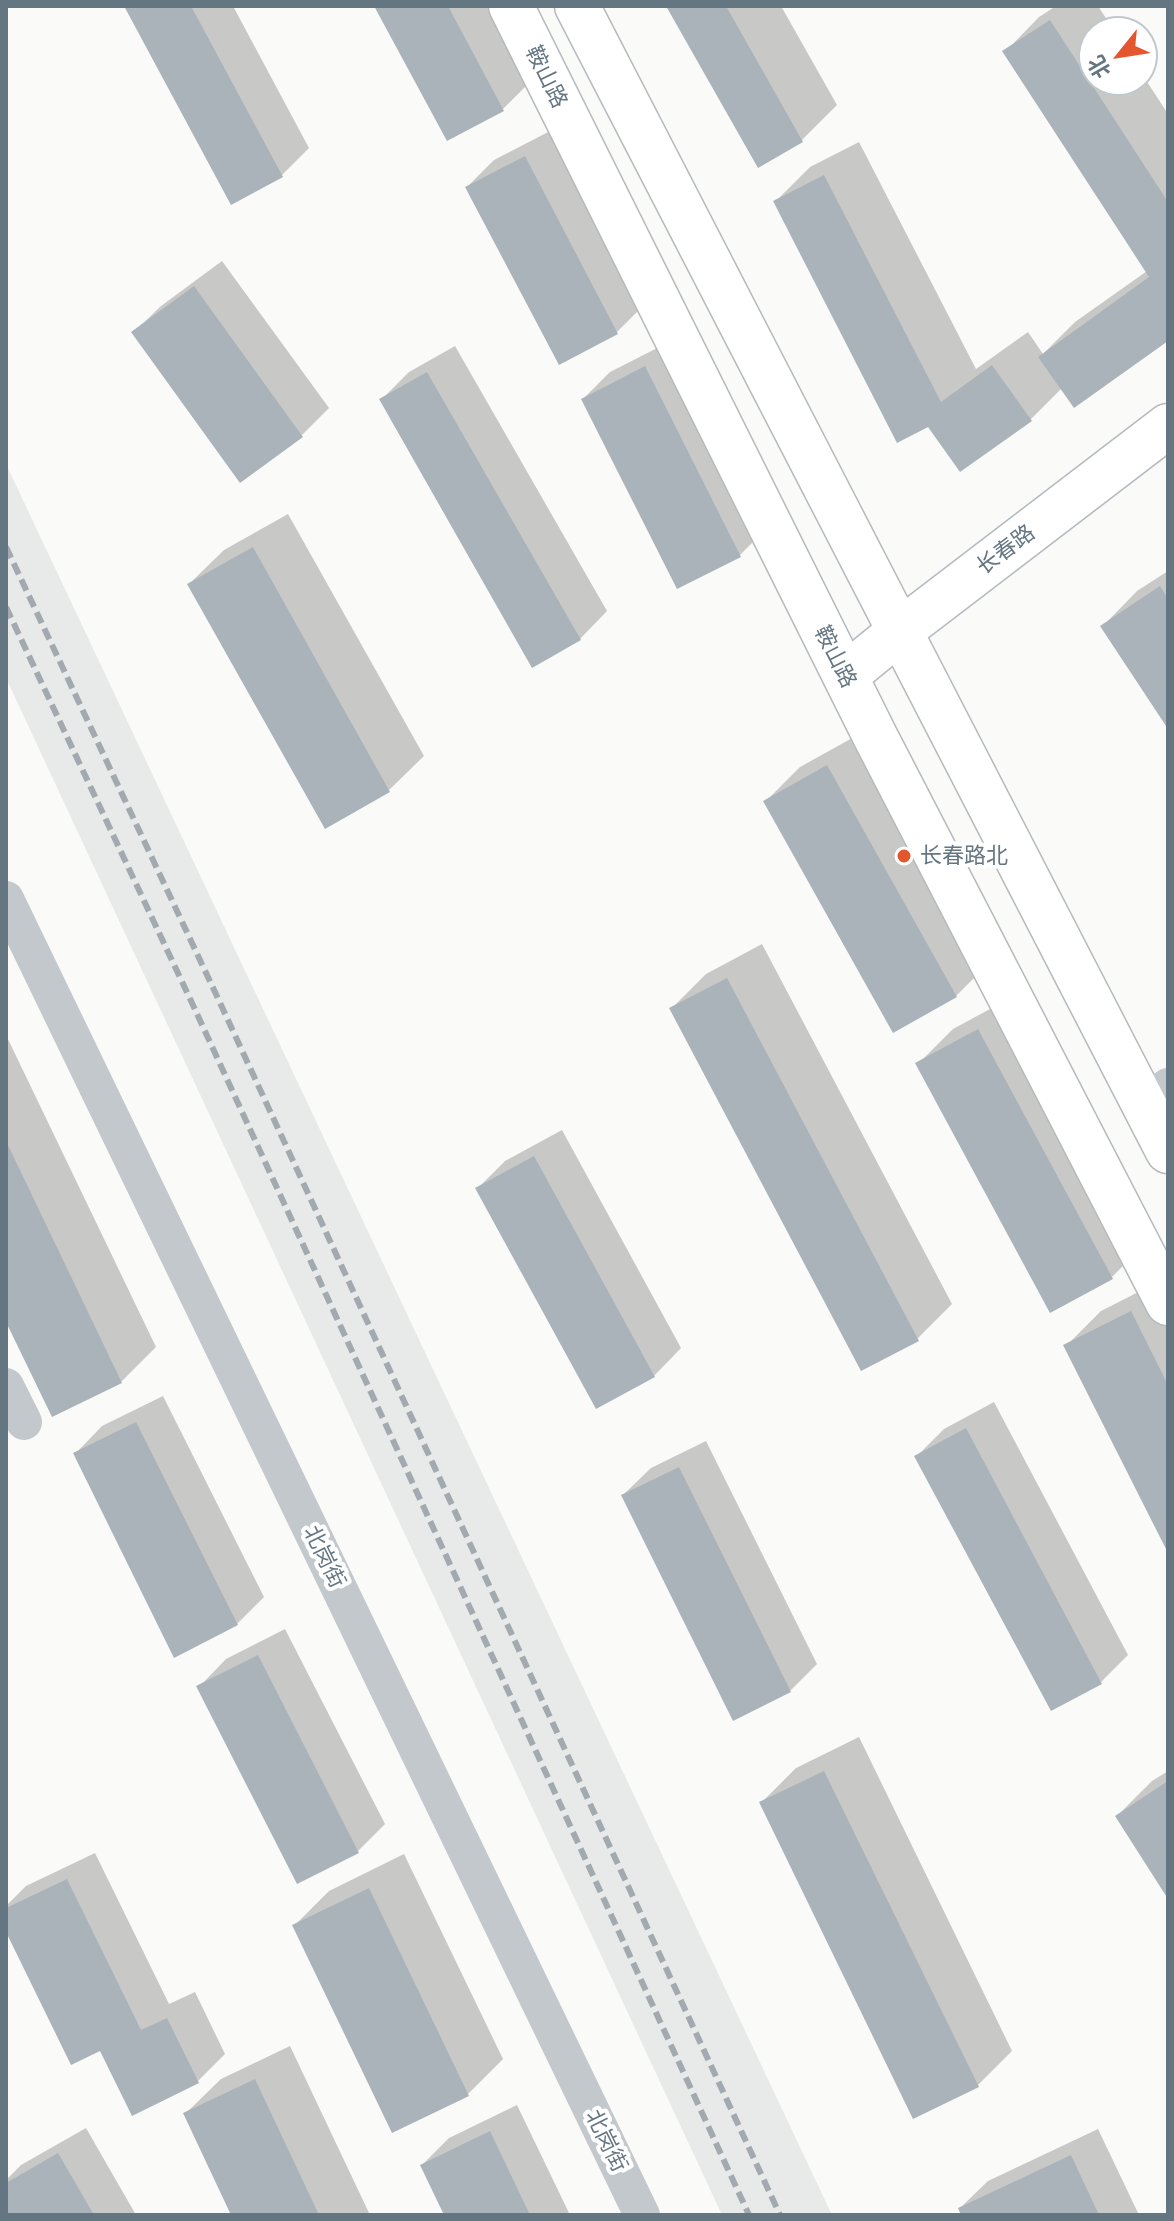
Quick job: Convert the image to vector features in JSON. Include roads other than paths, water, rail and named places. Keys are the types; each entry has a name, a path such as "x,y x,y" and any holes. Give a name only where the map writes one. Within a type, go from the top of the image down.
{"main road":[{"name":"鞍山路","path":"511,6 845,676 1168,1303"},
{"path":"577,6 900,631 1155,1095 1168,1151"},
{"name":"长春路","path":"845,676 1168,426"}],"street":[{"name":"北岗街","path":"6,899 642,2215"},
{"path":"6,1386 24,1422"}],"railway":[{"path":"6,547 780,2215"},
{"path":"6,607 192,1003 749,2215"}],"place":[{"name":"长春路北","path":"904,856"}]}
